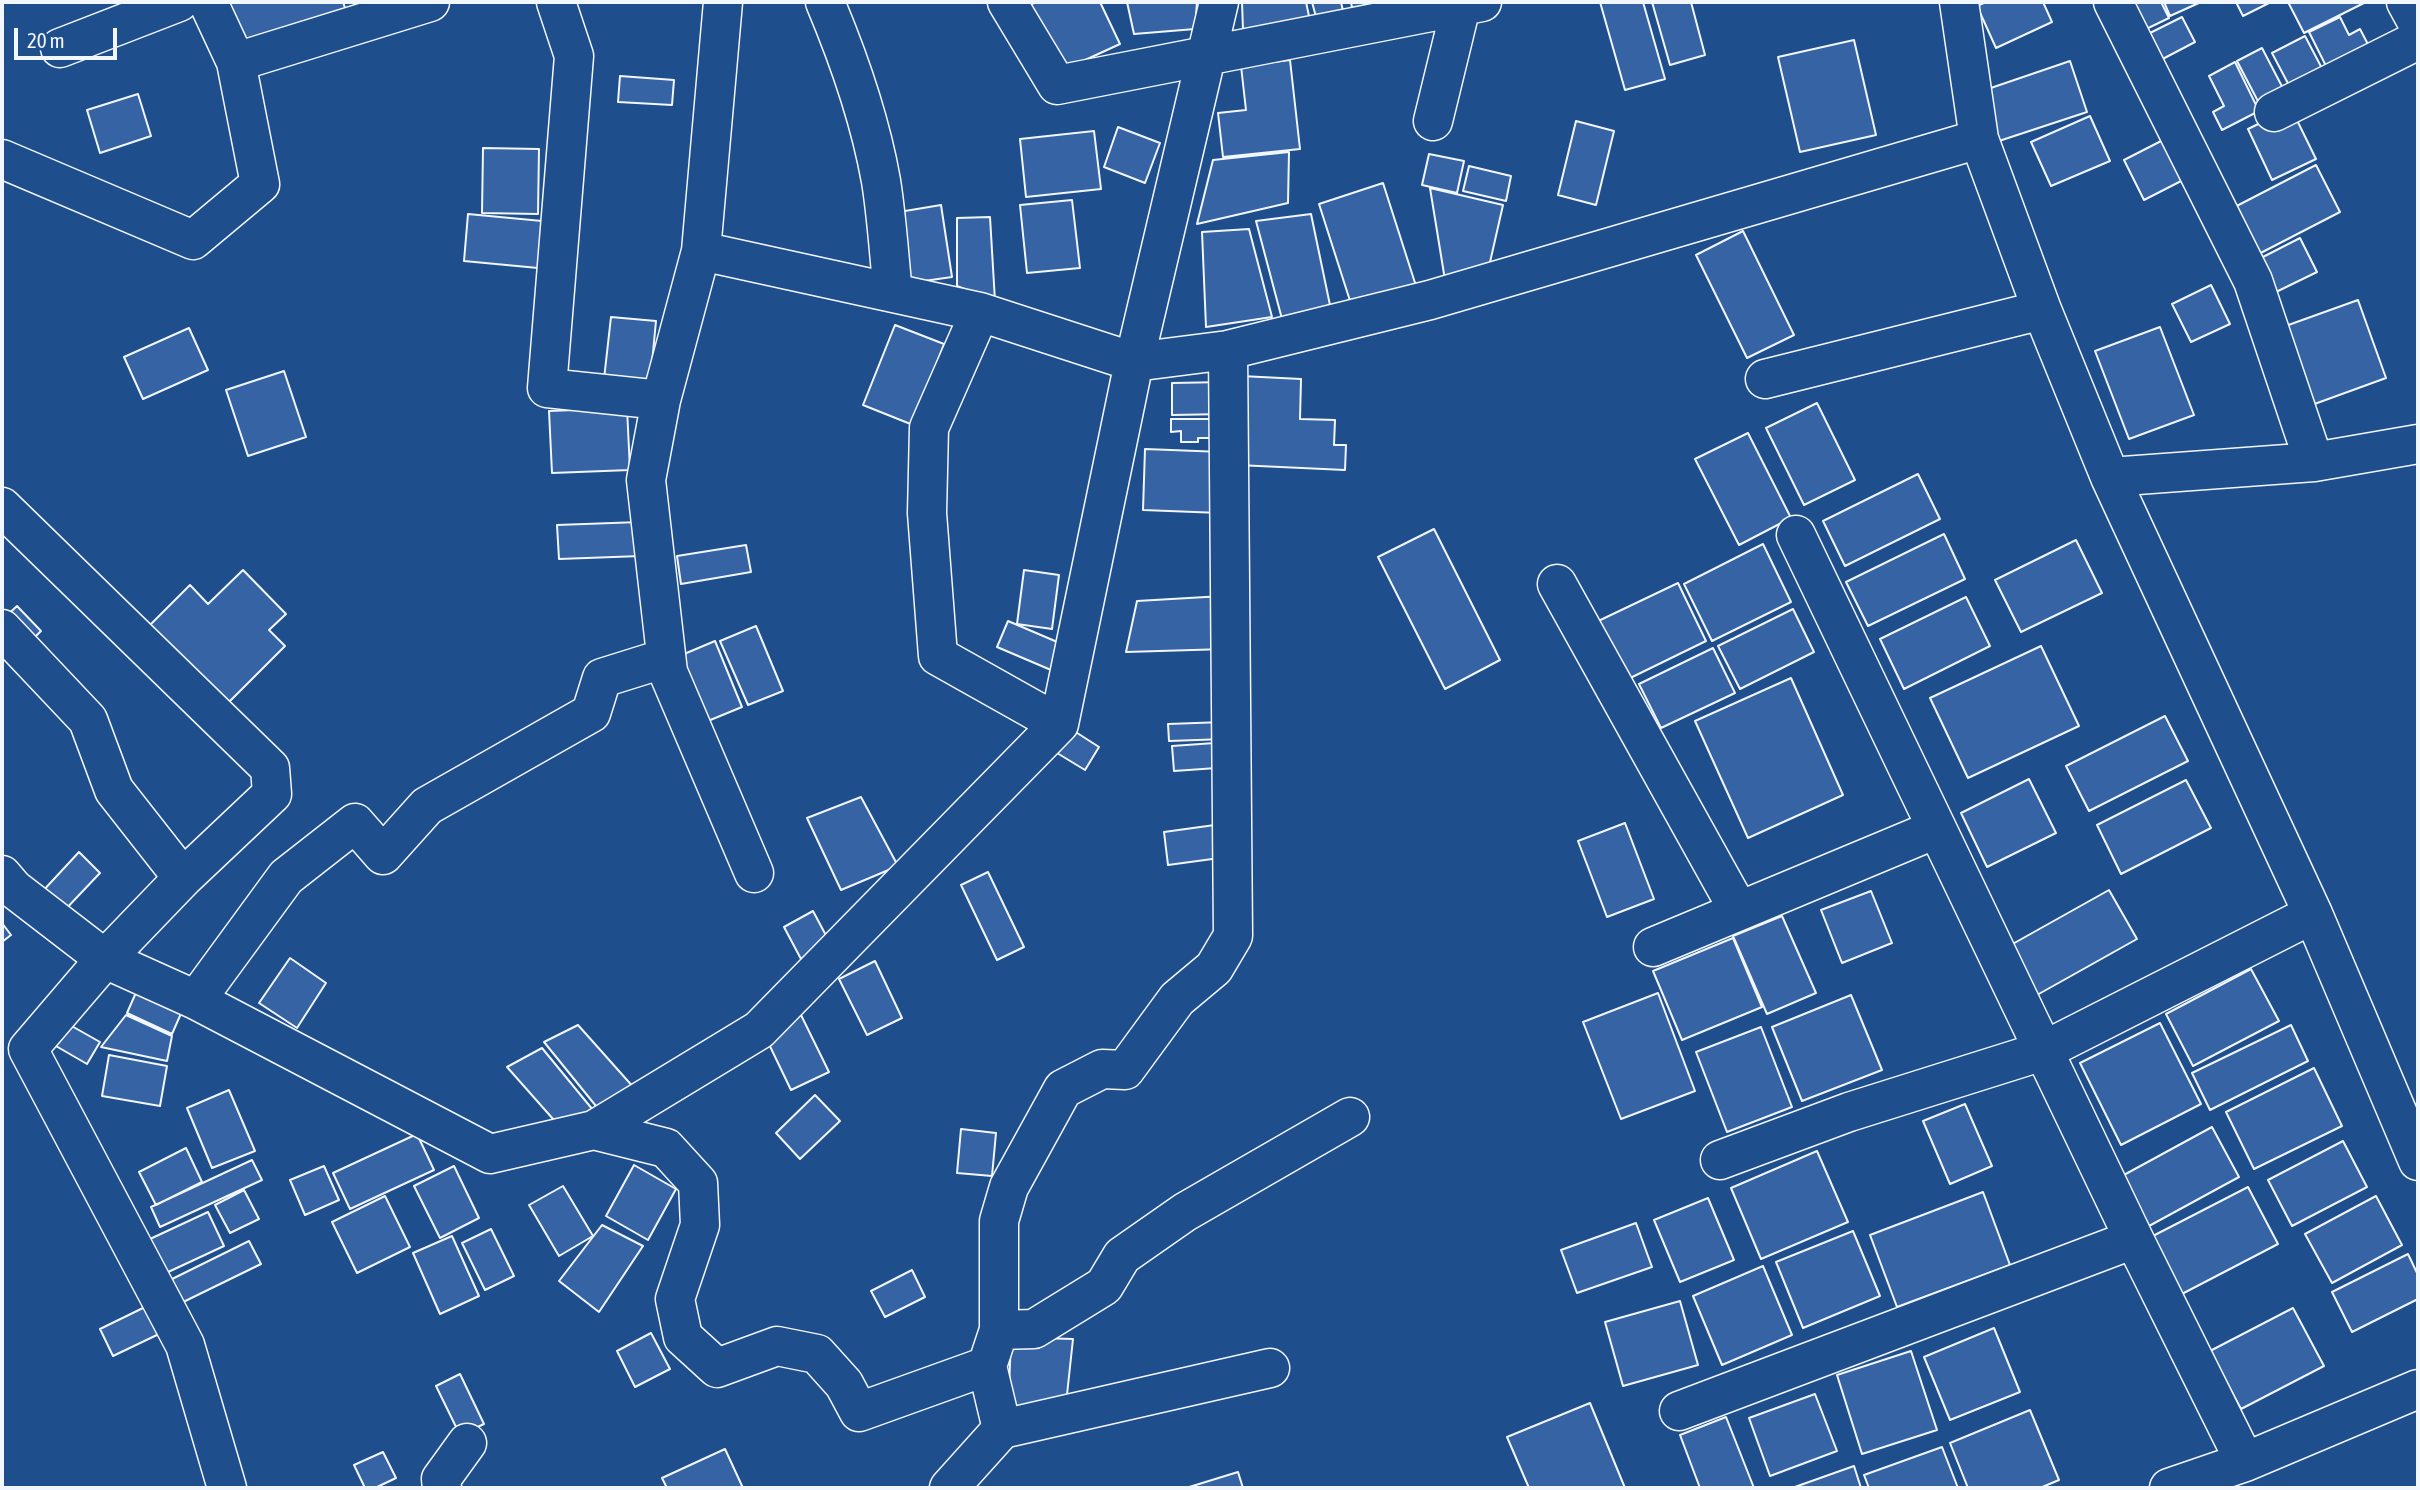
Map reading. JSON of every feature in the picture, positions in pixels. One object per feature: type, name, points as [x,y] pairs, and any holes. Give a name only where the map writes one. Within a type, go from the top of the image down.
[{"type":"street","points":[[60,48],[179,2]]},
{"type":"street","points":[[2,159],[193,240],[260,184],[236,62],[208,2]]},
{"type":"street","points":[[236,62],[430,2]]},
{"type":"street","points":[[556,2],[574,56],[547,388],[661,400]]},
{"type":"street","points":[[723,2],[701,251],[661,400],[646,480],[668,672],[754,873]]},
{"type":"street","points":[[825,2],[843,45],[870,130],[881,182],[893,293]]},
{"type":"street","points":[[1007,2],[1057,85],[1468,4],[1433,121]]},
{"type":"street","points":[[2,875],[14,889],[105,959],[196,1000],[490,1154],[594,1130],[760,1030],[1059,724],[1134,362],[1219,2]]},
{"type":"street","points":[[1959,2],[1979,139],[2042,310],[2110,477],[2314,914],[2418,1161]]},
{"type":"street","points":[[2113,2],[2253,281],[2314,462]]},
{"type":"street","points":[[2406,2],[2418,24]]},
{"type":"street","points":[[2274,112],[2418,40]]},
{"type":"street","points":[[701,251],[980,312],[1134,362],[1228,350],[1430,300],[1979,139]]},
{"type":"street","points":[[1765,379],[2042,310]]},
{"type":"street","points":[[980,312],[929,428],[927,513],[938,656],[1059,724]]},
{"type":"street","points":[[1002,1429],[993,1348],[999,1221],[1009,1187],[1063,1089],[1102,1069],[1125,1070],[1178,999],[1214,968],[1233,936],[1228,350]]},
{"type":"street","points":[[2110,477],[2314,462],[2418,444]]},
{"type":"street","points":[[2,507],[270,768],[272,794],[183,878],[105,959],[28,1049],[185,1345],[228,1488]]},
{"type":"street","points":[[1796,536],[2134,1239],[2245,1462]]},
{"type":"street","points":[[1557,584],[1739,911]]},
{"type":"street","points":[[2,629],[88,720],[114,790],[183,878]]},
{"type":"street","points":[[196,1000],[286,877],[355,822],[383,855],[427,806],[591,713],[602,678],[666,658]]},
{"type":"street","points":[[1653,947],[1936,830]]},
{"type":"street","points":[[1720,1160],[1849,1112],[2043,1051],[2314,914]]},
{"type":"street","points":[[594,1130],[666,1148],[698,1184],[700,1225],[674,1298],[683,1338],[717,1368],[777,1346],[817,1354],[844,1384],[859,1412],[1034,1329],[1104,1286],[1122,1255],[1185,1212],[1350,1117]]},
{"type":"street","points":[[1679,1411],[2134,1239]]},
{"type":"street","points":[[949,1488],[1002,1429],[1270,1368]]},
{"type":"street","points":[[2168,1488],[2245,1462],[2418,1389]]},
{"type":"street","points":[[442,1488],[441,1479],[467,1443]]},
{"type":"building","points":[[220,2],[343,2],[347,14],[234,48]]},
{"type":"building","points":[[1037,2],[1100,2],[1120,44],[1059,72],[1023,7]]},
{"type":"building","points":[[1127,2],[1197,2],[1195,29],[1134,34]]},
{"type":"building","points":[[1242,2],[1306,2],[1310,21],[1243,30]]},
{"type":"building","points":[[1312,2],[1341,2],[1343,11],[1316,17]]},
{"type":"building","points":[[1351,2],[1381,2],[1352,8]]},
{"type":"building","points":[[1600,2],[1643,2],[1665,79],[1625,90]]},
{"type":"building","points":[[1652,2],[1691,2],[1705,55],[1670,65]]},
{"type":"building","points":[[1986,2],[2043,2],[2052,22],[1996,48],[1977,6]]},
{"type":"building","points":[[2126,2],[2161,2],[2169,18],[2140,32]]},
{"type":"building","points":[[2164,2],[2201,2],[2170,16]]},
{"type":"building","points":[[2236,2],[2271,2],[2243,16]]},
{"type":"building","points":[[2288,2],[2366,2],[2304,33]]},
{"type":"building","points":[[2182,17],[2195,42],[2155,63],[2142,37]]},
{"type":"building","points":[[2340,17],[2349,35],[2360,29],[2372,52],[2330,74],[2309,32]]},
{"type":"building","points":[[2305,36],[2326,76],[2293,93],[2272,53]]},
{"type":"building","points":[[1854,40],[1876,135],[1800,152],[1778,57]]},
{"type":"building","points":[[2262,48],[2287,96],[2262,109],[2237,61]]},
{"type":"building","points":[[1290,60],[1300,149],[1223,157],[1218,113],[1246,110],[1241,66]]},
{"type":"building","points":[[2070,61],[2087,112],[1999,141],[1982,91]]},
{"type":"building","points":[[2235,62],[2259,111],[2222,130],[2213,112],[2224,106],[2209,76]]},
{"type":"building","points":[[620,76],[674,80],[672,105],[618,102]]},
{"type":"building","points":[[138,94],[151,136],[100,153],[87,110]]},
{"type":"building","points":[[2291,108],[2316,159],[2272,180],[2248,129]]},
{"type":"building","points":[[2090,116],[2110,161],[2051,186],[2031,142]]},
{"type":"building","points":[[1576,121],[1614,131],[1596,205],[1558,195]]},
{"type":"building","points":[[1118,127],[1160,143],[1145,183],[1104,167]]},
{"type":"building","points":[[1094,131],[1101,189],[1026,197],[1020,139]]},
{"type":"building","points":[[2167,138],[2187,178],[2144,200],[2124,160]]},
{"type":"building","points":[[483,148],[539,149],[538,214],[482,213]]},
{"type":"building","points":[[1289,152],[1288,203],[1197,224],[1213,160]]},
{"type":"building","points":[[1429,154],[1464,161],[1457,193],[1422,185]]},
{"type":"building","points":[[2316,165],[2340,212],[2249,259],[2225,212]]},
{"type":"building","points":[[1469,166],[1511,176],[1506,201],[1463,191]]},
{"type":"building","points":[[1383,183],[1416,286],[1352,307],[1319,204]]},
{"type":"building","points":[[1430,188],[1503,205],[1488,271],[1445,280]]},
{"type":"building","points":[[1072,200],[1080,268],[1027,273],[1020,205]]},
{"type":"building","points":[[941,205],[952,277],[910,283],[899,212]]},
{"type":"building","points":[[468,214],[542,221],[538,268],[464,261]]},
{"type":"building","points":[[1311,214],[1331,310],[1282,319],[1256,221]]},
{"type":"building","points":[[990,217],[995,301],[957,286],[957,218]]},
{"type":"building","points":[[1249,229],[1272,317],[1206,327],[1202,232]]},
{"type":"building","points":[[1743,231],[1794,335],[1747,358],[1696,255]]},
{"type":"building","points":[[2300,238],[2317,272],[2276,292],[2259,259]]},
{"type":"building","points":[[2211,285],[2230,324],[2191,342],[2172,304]]},
{"type":"building","points":[[2358,300],[2386,378],[2309,406],[2280,328]]},
{"type":"building","points":[[611,317],[656,321],[650,384],[604,379]]},
{"type":"building","points":[[895,325],[944,344],[913,425],[863,405]]},
{"type":"building","points":[[2160,327],[2194,415],[2129,439],[2095,351]]},
{"type":"building","points":[[189,328],[208,370],[143,399],[124,357]]},
{"type":"building","points":[[284,371],[306,437],[248,456],[226,390]]},
{"type":"building","points":[[1241,376],[1301,379],[1300,419],[1335,420],[1334,445],[1346,445],[1345,470],[1237,465]]},
{"type":"building","points":[[1225,382],[1226,414],[1172,415],[1172,383]]},
{"type":"building","points":[[1817,403],[1855,480],[1804,505],[1766,428]]},
{"type":"building","points":[[627,408],[630,470],[552,473],[549,411]]},
{"type":"building","points":[[1171,419],[1222,419],[1222,438],[1198,438],[1198,442],[1181,442],[1181,431],[1171,432]]},
{"type":"building","points":[[1748,433],[1791,518],[1739,545],[1695,459]]},
{"type":"building","points":[[1145,449],[1222,452],[1220,513],[1143,510]]},
{"type":"building","points":[[1918,474],[1940,519],[1845,566],[1823,521]]},
{"type":"building","points":[[640,522],[641,556],[559,559],[557,525]]},
{"type":"building","points":[[1434,529],[1500,660],[1445,689],[1378,557]]},
{"type":"building","points":[[1944,534],[1965,579],[1868,626],[1846,582]]},
{"type":"building","points":[[2076,540],[2102,593],[2021,632],[1995,580]]},
{"type":"building","points":[[1763,544],[1791,602],[1712,641],[1684,584]]},
{"type":"building","points":[[746,545],[751,572],[681,584],[677,556]]},
{"type":"building","points":[[243,570],[286,614],[269,630],[285,646],[222,709],[145,630],[190,585],[208,604]]},
{"type":"building","points":[[1024,570],[1059,575],[1052,629],[1017,624]]},
{"type":"building","points":[[1678,583],[1706,641],[1620,683],[1592,624]]},
{"type":"building","points":[[1223,596],[1226,649],[1126,652],[1137,601]]},
{"type":"building","points":[[1966,597],[1990,646],[1904,689],[1880,639]]},
{"type":"building","points":[[17,606],[41,631],[24,648],[2,620]]},
{"type":"building","points":[[1793,609],[1814,652],[1740,689],[1718,646]]},
{"type":"building","points":[[1008,621],[1062,644],[1051,670],[997,647]]},
{"type":"building","points":[[756,626],[783,691],[748,705],[720,641]]},
{"type":"building","points":[[715,641],[742,707],[703,723],[677,657]]},
{"type":"building","points":[[2041,646],[2079,726],[1968,778],[1930,698]]},
{"type":"building","points":[[1713,648],[1735,693],[1661,728],[1639,684]]},
{"type":"building","points":[[1791,678],[1843,795],[1748,838],[1695,721]]},
{"type":"building","points":[[2165,716],[2188,761],[2089,811],[2066,766]]},
{"type":"building","points":[[1224,722],[1225,739],[1169,741],[1168,724]]},
{"type":"building","points":[[1071,729],[1099,747],[1085,770],[1057,753]]},
{"type":"building","points":[[1229,742],[1231,767],[1174,771],[1172,746]]},
{"type":"building","points":[[2029,779],[2056,833],[1987,867],[1961,813]]},
{"type":"building","points":[[2186,780],[2211,828],[2121,874],[2097,825]]},
{"type":"building","points":[[861,797],[898,866],[841,890],[807,818]]},
{"type":"building","points":[[1625,823],[1654,899],[1607,917],[1578,841]]},
{"type":"building","points":[[1222,824],[1227,857],[1168,865],[1164,832]]},
{"type":"building","points":[[79,852],[100,873],[62,913],[41,893]]},
{"type":"building","points":[[988,872],[1024,947],[997,960],[961,885]]},
{"type":"building","points":[[2109,890],[2137,939],[2037,995],[2009,946]]},
{"type":"building","points":[[1871,891],[1892,943],[1842,963],[1821,910]]},
{"type":"building","points":[[813,911],[830,943],[801,959],[784,927]]},
{"type":"building","points":[[1782,916],[1816,993],[1767,1014],[1733,936]]},
{"type":"building","points":[[2,923],[11,935],[2,942]]},
{"type":"building","points":[[1733,938],[1762,1007],[1682,1040],[1653,971]]},
{"type":"building","points":[[290,958],[326,983],[297,1028],[259,1003]]},
{"type":"building","points":[[875,961],[902,1018],[867,1035],[839,979]]},
{"type":"building","points":[[2251,969],[2279,1021],[2193,1066],[2166,1014]]},
{"type":"building","points":[[138,988],[183,1009],[172,1034],[127,1013]]},
{"type":"building","points":[[1658,993],[1695,1091],[1621,1119],[1583,1022]]},
{"type":"building","points":[[1851,995],[1882,1070],[1802,1101],[1772,1027]]},
{"type":"building","points":[[126,1015],[172,1036],[167,1061],[101,1047]]},
{"type":"building","points":[[801,1015],[829,1072],[791,1090],[766,1038],[777,1027]]},
{"type":"building","points":[[61,1020],[100,1042],[87,1064],[49,1042]]},
{"type":"building","points":[[2160,1023],[2201,1104],[2121,1145],[2080,1063]]},
{"type":"building","points":[[578,1025],[635,1089],[600,1111],[544,1042]]},
{"type":"building","points":[[2291,1025],[2308,1061],[2210,1110],[2192,1073]]},
{"type":"building","points":[[1761,1027],[1792,1107],[1727,1132],[1696,1052]]},
{"type":"building","points":[[542,1048],[593,1110],[561,1128],[507,1067]]},
{"type":"building","points":[[109,1055],[167,1066],[160,1106],[102,1096]]},
{"type":"building","points":[[2314,1068],[2342,1126],[2254,1169],[2226,1112]]},
{"type":"building","points":[[229,1090],[255,1151],[212,1168],[187,1108]]},
{"type":"building","points":[[815,1095],[840,1121],[800,1159],[776,1133]]},
{"type":"building","points":[[1965,1104],[1992,1166],[1950,1184],[1923,1121]]},
{"type":"building","points":[[2212,1127],[2239,1177],[2149,1226],[2122,1176]]},
{"type":"building","points":[[961,1129],[996,1133],[992,1176],[957,1173]]},
{"type":"building","points":[[417,1134],[434,1170],[350,1209],[333,1173]]},
{"type":"building","points":[[2343,1141],[2367,1187],[2292,1226],[2268,1180]]},
{"type":"building","points":[[186,1148],[202,1182],[156,1205],[139,1172]]},
{"type":"building","points":[[1817,1151],[1848,1222],[1761,1259],[1731,1188]]},
{"type":"building","points":[[252,1160],[262,1180],[160,1227],[151,1207]]},
{"type":"building","points":[[634,1165],[676,1189],[648,1240],[606,1216]]},
{"type":"building","points":[[324,1166],[339,1200],[305,1215],[290,1180]]},
{"type":"building","points":[[454,1166],[479,1218],[440,1238],[414,1186]]},
{"type":"building","points":[[563,1186],[593,1236],[559,1256],[529,1205]]},
{"type":"building","points":[[2248,1187],[2278,1244],[2178,1296],[2149,1238]]},
{"type":"building","points":[[244,1190],[259,1219],[230,1233],[215,1205]]},
{"type":"building","points":[[1983,1192],[2010,1265],[1897,1307],[1870,1235]]},
{"type":"building","points":[[385,1196],[410,1247],[357,1273],[332,1222]]},
{"type":"building","points":[[2376,1196],[2402,1245],[2332,1283],[2305,1234]]},
{"type":"building","points":[[1708,1198],[1734,1260],[1680,1282],[1654,1220]]},
{"type":"building","points":[[208,1212],[224,1246],[166,1273],[150,1239]]},
{"type":"building","points":[[1636,1223],[1652,1267],[1577,1293],[1561,1250]]},
{"type":"building","points":[[602,1225],[643,1246],[599,1312],[559,1281]]},
{"type":"building","points":[[491,1229],[514,1276],[485,1290],[462,1243]]},
{"type":"building","points":[[1853,1231],[1880,1296],[1803,1328],[1776,1262]]},
{"type":"building","points":[[452,1236],[479,1296],[440,1314],[413,1253]]},
{"type":"building","points":[[249,1241],[261,1264],[173,1307],[162,1284]]},
{"type":"building","points":[[2408,1254],[2418,1275],[2418,1299],[2352,1332],[2332,1292]]},
{"type":"building","points":[[1763,1266],[1792,1335],[1722,1365],[1693,1296]]},
{"type":"building","points":[[912,1270],[925,1297],[885,1317],[871,1291]]},
{"type":"building","points":[[1680,1301],[1698,1365],[1623,1386],[1605,1322]]},
{"type":"building","points":[[145,1307],[159,1334],[113,1356],[100,1329]]},
{"type":"building","points":[[2293,1308],[2324,1366],[2241,1409],[2210,1351]]},
{"type":"building","points":[[1994,1328],[2020,1392],[1950,1420],[1924,1357]]},
{"type":"building","points":[[651,1333],[670,1369],[635,1387],[617,1351]]},
{"type":"building","points":[[1011,1337],[1073,1339],[1066,1404],[1008,1415]]},
{"type":"building","points":[[1911,1351],[1937,1430],[1862,1454],[1837,1375]]},
{"type":"building","points":[[460,1374],[484,1424],[460,1435],[436,1386]]},
{"type":"building","points":[[1815,1394],[1837,1451],[1770,1476],[1749,1418]]},
{"type":"building","points":[[1590,1403],[1625,1488],[1529,1488],[1507,1437]]},
{"type":"building","points":[[2030,1410],[2059,1480],[2040,1488],[1968,1488],[1950,1443]]},
{"type":"building","points":[[1726,1417],[1754,1488],[1700,1488],[1680,1435]]},
{"type":"building","points":[[1942,1447],[1958,1488],[1869,1488],[1864,1475]]},
{"type":"building","points":[[725,1449],[743,1488],[667,1488],[662,1478]]},
{"type":"building","points":[[383,1452],[396,1478],[375,1488],[365,1488],[354,1465]]},
{"type":"building","points":[[1854,1466],[1861,1488],[1792,1488]]},
{"type":"building","points":[[1238,1472],[1243,1488],[1186,1488]]}]
